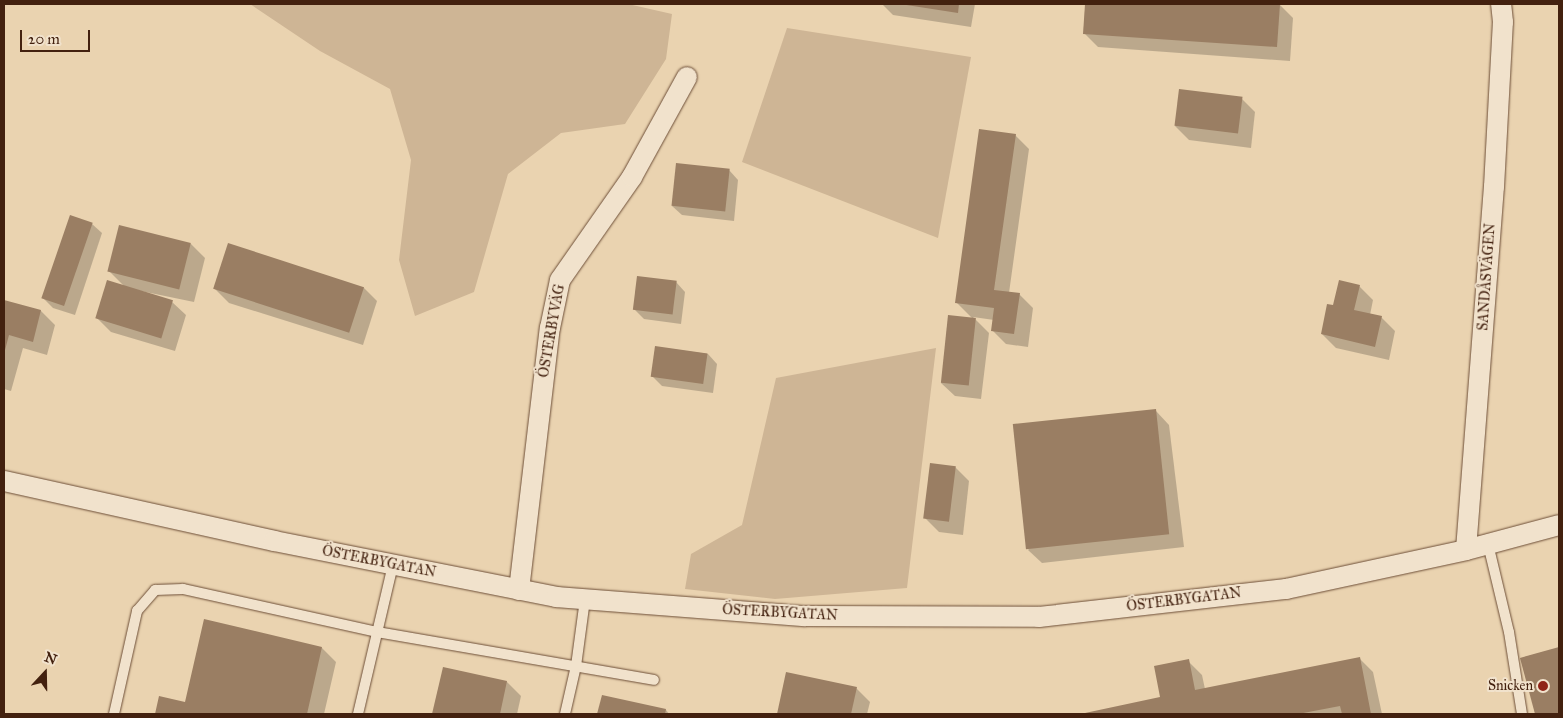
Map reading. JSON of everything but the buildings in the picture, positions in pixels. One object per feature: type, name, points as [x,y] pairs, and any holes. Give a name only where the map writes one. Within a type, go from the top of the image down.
[{"type":"street","name":"SANDÅSVÄGEN","points":[[1466,550],[1494,178],[1503,22],[1501,4]]},
{"type":"street","name":"ÖSTERBYVÄG","points":[[518,590],[550,328],[560,280],[632,176],[687,77]]},
{"type":"street","name":"ÖSTERBYGATAN","points":[[4,481],[518,590],[586,599],[805,616],[1040,617],[1286,589],[1466,550],[1559,525]]},
{"type":"lane","points":[[1488,544],[1509,632],[1522,714]]},
{"type":"lane","points":[[358,714],[393,565]]},
{"type":"lane","points":[[114,714],[138,611],[155,590],[183,589],[377,632],[654,680]]},
{"type":"lane","points":[[566,714],[576,666],[586,599]]},
{"type":"shaded area","points":[[250,4],[628,4],[672,14],[666,59],[625,124],[561,133],[508,174],[474,292],[415,316],[399,260],[411,160],[390,89],[320,51]]},
{"type":"shaded area","points":[[787,28],[971,57],[938,238],[742,162]]},
{"type":"shaded area","points":[[936,348],[907,588],[775,599],[685,589],[691,554],[742,525],[776,378]]},
{"type":"place","name":"Snicken","points":[[1543,686]]}]
